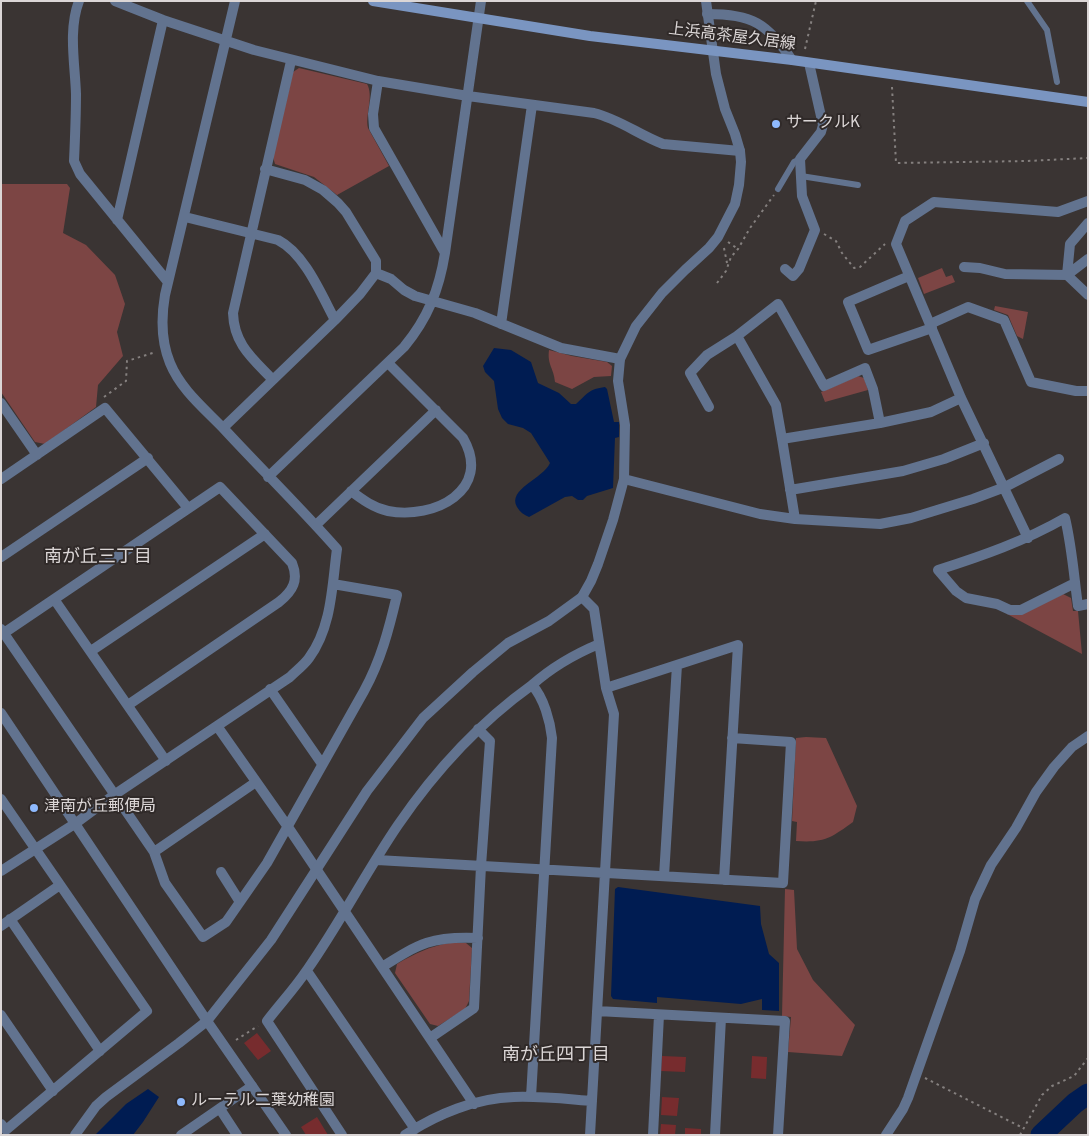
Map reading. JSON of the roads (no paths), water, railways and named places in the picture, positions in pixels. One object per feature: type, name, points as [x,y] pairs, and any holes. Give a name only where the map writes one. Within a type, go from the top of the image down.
[{"type":"main road","name":"上浜高茶屋久居線","points":[[373,1],[590,36],[792,60],[1088,102]]},
{"type":"street","points":[[79,1],[76,9],[74,30],[76,97],[74,161],[80,174],[168,282]]},
{"type":"street","points":[[114,1],[226,42],[291,61],[378,81],[606,116],[662,144],[740,151]]},
{"type":"street","points":[[1,871],[76,823],[114,795],[290,677],[310,657],[324,631],[333,584],[337,548],[180,382],[169,361],[163,339],[162,316],[168,282],[236,1]]},
{"type":"street","points":[[268,476],[388,363],[413,336],[434,301],[445,253],[481,1]]},
{"type":"street","points":[[74,1135],[106,1097],[207,1020],[270,940],[367,790],[423,718],[508,643],[549,621],[582,597],[598,564],[624,479],[625,426],[618,381],[620,359],[631,334],[657,300],[720,240],[735,204],[741,162],[740,151],[725,110],[711,50],[706,1]]},
{"type":"street","points":[[707,14],[739,16],[755,22],[778,40],[792,60]]},
{"type":"street","points":[[117,220],[163,20]]},
{"type":"street","points":[[272,379],[242,347],[237,338],[233,321],[234,304],[291,61]]},
{"type":"street","points":[[786,269],[793,276],[815,230],[802,196],[800,159],[821,132],[823,125],[809,63]]},
{"type":"street","points":[[378,81],[373,114],[374,128],[445,253]]},
{"type":"street","points":[[501,324],[532,105]]},
{"type":"street","points":[[223,428],[335,320],[360,294],[376,273],[376,261],[346,212],[334,199],[305,180],[265,169]]},
{"type":"street","points":[[1028,538],[961,398],[896,244],[905,221],[934,202],[1058,212],[1088,201]]},
{"type":"street","points":[[185,217],[278,240],[291,249],[302,262],[335,320]]},
{"type":"street","points":[[1067,275],[1070,244],[1088,223]]},
{"type":"street","points":[[964,267],[980,268],[1005,274],[1067,275],[1088,259]]},
{"type":"street","points":[[376,273],[391,279],[415,296],[474,313],[561,348],[620,359]]},
{"type":"street","points":[[1067,275],[1088,295]]},
{"type":"street","points":[[909,276],[848,302],[868,350],[931,326],[968,307],[1004,320],[1030,382],[1076,390],[1088,390]]},
{"type":"street","points":[[709,407],[690,373],[707,355],[737,336],[778,304],[824,386],[865,368],[873,389],[880,423]]},
{"type":"street","points":[[737,336],[776,405],[795,519]]},
{"type":"street","points":[[351,491],[368,504],[378,508],[407,513],[432,509],[454,499],[461,493],[469,474],[470,464],[467,448],[462,438],[388,363]]},
{"type":"street","points":[[782,440],[931,412],[961,398]]},
{"type":"street","points":[[1,403],[37,455]]},
{"type":"street","points":[[1,479],[105,408],[188,508]]},
{"type":"street","points":[[316,525],[436,410]]},
{"type":"street","points":[[790,490],[903,470],[944,459],[984,444]]},
{"type":"street","points":[[1,557],[148,458]]},
{"type":"street","points":[[624,479],[760,514],[795,519],[880,524],[944,509],[1005,487],[1059,459]]},
{"type":"street","points":[[128,705],[279,602],[291,592],[294,586],[296,577],[292,562],[220,487],[3,631],[154,852],[165,883],[204,937],[226,922],[267,863],[374,672],[383,651],[397,595],[333,584]]},
{"type":"street","points":[[1075,583],[1020,610],[1010,610],[997,604],[966,598],[956,591],[938,570],[988,554],[1028,538],[1066,518],[1075,583],[1078,606],[1088,604]]},
{"type":"street","points":[[91,651],[265,534]]},
{"type":"street","points":[[582,597],[594,609],[606,688],[614,714],[590,1135]]},
{"type":"street","points":[[54,598],[166,761]]},
{"type":"street","points":[[342,1135],[267,1021],[307,971],[398,826],[422,792],[456,750],[506,704],[543,675],[586,649],[598,644]]},
{"type":"street","points":[[606,688],[738,645],[724,880]]},
{"type":"street","points":[[664,876],[677,665]]},
{"type":"street","points":[[531,1097],[552,738],[551,727],[539,692],[532,685]]},
{"type":"street","points":[[270,689],[322,764]]},
{"type":"street","points":[[1,713],[286,1135]]},
{"type":"street","points":[[217,726],[288,827],[474,1104]]},
{"type":"street","points":[[430,1038],[474,1008],[481,866],[490,741],[478,729]]},
{"type":"street","points":[[886,1135],[903,1109],[960,951],[975,899],[991,865],[1054,766],[1072,747],[1088,736]]},
{"type":"street","points":[[376,860],[783,883],[791,742],[732,738]]},
{"type":"street","points":[[154,852],[256,782]]},
{"type":"street","points":[[1,798],[6,815],[36,848],[147,1011],[6,1130],[1,1124]]},
{"type":"street","points":[[220,872],[240,902]]},
{"type":"street","points":[[1,926],[60,885]]},
{"type":"street","points":[[10,919],[100,1051]]},
{"type":"street","points":[[382,967],[410,950],[429,942],[449,937],[478,938]]},
{"type":"street","points":[[307,971],[415,1128]]},
{"type":"street","points":[[597,1011],[785,1021],[778,1135]]},
{"type":"street","points":[[1,1015],[53,1091]]},
{"type":"street","points":[[652,1135],[659,1015]]},
{"type":"street","points":[[715,1135],[721,1018]]},
{"type":"street","points":[[181,1135],[252,1086]]},
{"type":"street","points":[[405,1135],[415,1128],[451,1111],[499,1098],[531,1097],[592,1101]]},
{"type":"street","points":[[220,1109],[236,1135]]},
{"type":"lane","points":[[1026,1],[1047,30],[1057,82]]},
{"type":"lane","points":[[778,189],[794,162],[800,159]]},
{"type":"lane","points":[[801,176],[858,185]]},
{"type":"water","points":[[494,348],[511,350],[531,362],[538,383],[559,393],[571,404],[576,404],[595,389],[605,387],[607,389],[614,422],[619,422],[619,437],[615,438],[613,488],[587,496],[583,500],[578,500],[572,496],[565,497],[529,517],[519,510],[515,501],[517,495],[521,489],[546,469],[550,463],[531,433],[523,428],[508,424],[502,418],[498,409],[494,381],[485,372],[483,366]]},
{"type":"water","points":[[618,887],[760,906],[761,924],[769,954],[779,963],[779,1011],[762,1010],[762,999],[741,1004],[657,997],[657,1003],[613,999],[611,996],[615,889]]},
{"type":"water","points":[[148,1089],[159,1097],[133,1135],[95,1135],[126,1104]]},
{"type":"waterway","points":[[1041,1135],[1075,1103],[1088,1094]]},
{"type":"place","name":"サークルK","points":[[776,124]]},
{"type":"place","name":"津南が丘郵便局","points":[[34,808]]},
{"type":"place","name":"ルーテル二葉幼稚園","points":[[181,1102]]},
{"type":"district","name":"南が丘三丁目","points":[[98,558]]},
{"type":"district","name":"南が丘四丁目","points":[[556,1056]]}]
